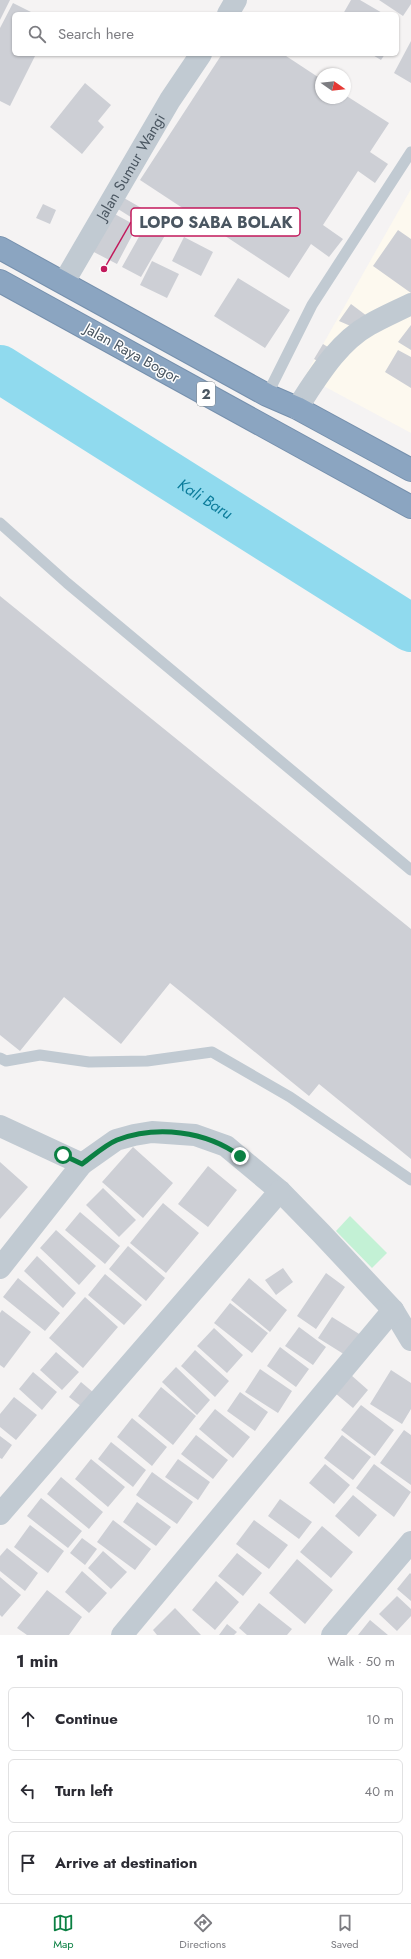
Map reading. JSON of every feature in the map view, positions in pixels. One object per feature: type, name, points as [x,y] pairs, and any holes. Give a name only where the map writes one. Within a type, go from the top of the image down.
[{"type":"highway","name":"Jalan Raya Bogor","points":[[0,248],[267,395],[297,408],[411,470]]},
{"type":"highway","name":"Jalan Raya Bogor","points":[[0,281],[411,507]]},
{"type":"street","points":[[229,12],[236,0]]},
{"type":"street","name":"Jalan Sumur Wangi","points":[[64,282],[170,100],[200,56]]},
{"type":"street","points":[[297,408],[323,369],[345,344],[368,325],[411,304]]},
{"type":"street","points":[[0,1126],[82,1164]]},
{"type":"street","points":[[0,1268],[82,1164],[116,1140],[152,1132],[195,1135],[226,1146],[280,1191],[393,1310],[411,1340]]},
{"type":"street","points":[[0,1514],[280,1191]]},
{"type":"street","points":[[122,1635],[393,1310]]},
{"type":"street","points":[[332,1635],[411,1542]]},
{"type":"lane","points":[[267,395],[312,305],[411,152]]},
{"type":"lane","points":[[0,523],[67,583],[411,870]]},
{"type":"lane","points":[[0,1058],[6,1060],[40,1055],[89,1062],[147,1061],[212,1052],[290,1097],[411,1180]]},
{"type":"shaded area","points":[[411,189],[411,433],[305,376]]},
{"type":"green space","points":[[350,1216],[387,1253],[372,1268],[336,1231]]},
{"type":"building","points":[[0,0],[10,0],[0,20]]},
{"type":"building","points":[[351,0],[360,0],[381,12],[344,12]]},
{"type":"building","points":[[379,0],[411,0],[411,4],[403,16]]},
{"type":"building","points":[[13,3],[31,12],[12,12],[12,56],[35,56],[10,106],[0,101],[0,28]]},
{"type":"building","points":[[411,41],[411,83],[394,73]]},
{"type":"building","points":[[221,56],[286,56],[315,75],[315,104],[351,104],[351,99],[389,123],[370,152],[388,164],[375,183],[358,171],[323,225],[343,239],[329,257],[311,244],[289,278],[140,180]]},
{"type":"building","points":[[374,56],[384,56],[381,60]]},
{"type":"building","points":[[85,83],[111,105],[98,121],[104,127],[82,154],[50,127]]},
{"type":"building","points":[[124,198],[171,225],[141,277],[122,267],[145,226],[118,209]]},
{"type":"building","points":[[43,204],[56,210],[50,224],[36,218]]},
{"type":"building","points":[[109,211],[137,226],[117,264],[88,249]]},
{"type":"building","points":[[398,230],[411,239],[411,293],[373,266]]},
{"type":"building","points":[[184,237],[213,252],[201,276],[172,261]]},
{"type":"building","points":[[152,261],[179,274],[167,298],[140,285]]},
{"type":"building","points":[[238,278],[290,310],[265,348],[214,316]]},
{"type":"building","points":[[351,304],[367,316],[355,328],[339,321]]},
{"type":"building","points":[[411,325],[411,350],[398,342]]},
{"type":"building","points":[[323,344],[331,349],[323,364],[314,359]]},
{"type":"building","points":[[398,350],[411,357],[411,388],[385,372]]},
{"type":"building","points":[[0,596],[411,929],[411,1159],[319,1084],[309,1096],[170,983],[121,1044],[64,997],[20,1051],[0,1035]]},
{"type":"building","points":[[133,1147],[173,1183],[143,1218],[102,1182]]},
{"type":"building","points":[[0,1162],[28,1187],[0,1219]]},
{"type":"building","points":[[208,1166],[237,1190],[208,1227],[178,1204]]},
{"type":"building","points":[[103,1188],[136,1220],[119,1237],[86,1205]]},
{"type":"building","points":[[163,1203],[199,1233],[166,1273],[130,1243]]},
{"type":"building","points":[[80,1212],[120,1246],[105,1264],[65,1230]]},
{"type":"building","points":[[56,1230],[96,1266],[79,1285],[40,1248]]},
{"type":"building","points":[[128,1246],[165,1278],[146,1301],[109,1269]]},
{"type":"building","points":[[37,1256],[76,1293],[63,1308],[24,1271]]},
{"type":"building","points":[[283,1268],[293,1282],[276,1295],[265,1280]]},
{"type":"building","points":[[326,1273],[345,1287],[316,1329],[297,1316]]},
{"type":"building","points":[[105,1274],[142,1305],[124,1325],[88,1295]]},
{"type":"building","points":[[18,1278],[60,1313],[45,1331],[3,1297]]},
{"type":"building","points":[[249,1278],[287,1310],[270,1332],[231,1300]]},
{"type":"building","points":[[85,1297],[118,1327],[83,1368],[49,1338]]},
{"type":"building","points":[[230,1303],[268,1333],[252,1353],[214,1323]]},
{"type":"building","points":[[2,1310],[31,1332],[4,1368],[0,1365],[0,1313]]},
{"type":"building","points":[[332,1317],[364,1337],[350,1358],[318,1338]]},
{"type":"building","points":[[299,1327],[326,1347],[313,1365],[285,1346]]},
{"type":"building","points":[[214,1328],[243,1355],[227,1373],[197,1346]]},
{"type":"building","points":[[280,1347],[309,1369],[296,1387],[267,1366]]},
{"type":"building","points":[[195,1350],[229,1381],[215,1397],[181,1366]]},
{"type":"building","points":[[56,1352],[79,1372],[62,1390],[40,1370]]},
{"type":"building","points":[[176,1367],[210,1400],[197,1415],[162,1382]]},
{"type":"building","points":[[260,1369],[292,1391],[278,1413],[245,1392]]},
{"type":"building","points":[[391,1370],[411,1383],[411,1409],[402,1424],[370,1404]]},
{"type":"building","points":[[33,1372],[57,1392],[42,1410],[19,1389]]},
{"type":"building","points":[[351,1375],[368,1390],[353,1408],[335,1393]]},
{"type":"building","points":[[81,1382],[94,1393],[82,1407],[69,1397]]},
{"type":"building","points":[[161,1387],[196,1416],[173,1445],[138,1416]]},
{"type":"building","points":[[240,1392],[268,1412],[255,1431],[227,1411]]},
{"type":"building","points":[[14,1397],[37,1415],[16,1440],[0,1427],[0,1414]]},
{"type":"building","points":[[361,1405],[394,1430],[375,1456],[341,1430]]},
{"type":"building","points":[[215,1409],[250,1437],[233,1458],[199,1429]]},
{"type":"building","points":[[132,1418],[167,1447],[152,1466],[117,1437]]},
{"type":"building","points":[[404,1430],[411,1435],[411,1485],[380,1463]]},
{"type":"building","points":[[196,1435],[228,1460],[213,1479],[181,1454]]},
{"type":"building","points":[[342,1435],[371,1457],[353,1480],[324,1458]]},
{"type":"building","points":[[0,1436],[12,1445],[2,1459],[0,1458]]},
{"type":"building","points":[[111,1442],[146,1470],[133,1487],[98,1459]]},
{"type":"building","points":[[91,1459],[125,1487],[108,1507],[75,1479]]},
{"type":"building","points":[[178,1459],[210,1482],[198,1500],[165,1477]]},
{"type":"building","points":[[325,1464],[350,1485],[334,1504],[309,1483]]},
{"type":"building","points":[[374,1464],[411,1492],[394,1517],[356,1488]]},
{"type":"building","points":[[152,1472],[193,1502],[177,1524],[136,1495]]},
{"type":"building","points":[[61,1477],[103,1512],[89,1529],[47,1494]]},
{"type":"building","points":[[353,1495],[377,1515],[359,1537],[335,1516]]},
{"type":"building","points":[[41,1498],[82,1531],[68,1548],[27,1516]]},
{"type":"building","points":[[280,1499],[312,1522],[299,1539],[268,1516]]},
{"type":"building","points":[[137,1502],[171,1527],[156,1546],[123,1522]]},
{"type":"building","points":[[113,1520],[151,1549],[135,1570],[97,1542]]},
{"type":"building","points":[[254,1520],[288,1545],[269,1569],[236,1544]]},
{"type":"building","points":[[30,1525],[64,1551],[48,1573],[14,1547]]},
{"type":"building","points":[[322,1526],[353,1552],[331,1578],[300,1552]]},
{"type":"building","points":[[82,1538],[97,1549],[85,1565],[70,1553]]},
{"type":"building","points":[[7,1548],[38,1573],[25,1591],[0,1571],[0,1556]]},
{"type":"building","points":[[103,1551],[127,1572],[111,1589],[88,1568]]},
{"type":"building","points":[[237,1553],[262,1573],[243,1596],[218,1576]]},
{"type":"building","points":[[297,1559],[333,1590],[305,1624],[269,1593]]},
{"type":"building","points":[[82,1571],[107,1593],[89,1613],[65,1592]]},
{"type":"building","points":[[410,1573],[411,1574],[411,1601],[397,1589]]},
{"type":"building","points":[[0,1577],[21,1595],[2,1617],[0,1615]]},
{"type":"building","points":[[216,1581],[239,1602],[215,1630],[192,1610]]},
{"type":"building","points":[[47,1590],[82,1617],[69,1635],[27,1635],[17,1628]]},
{"type":"building","points":[[397,1596],[411,1609],[411,1616],[397,1631],[379,1614]]},
{"type":"building","points":[[259,1603],[292,1629],[287,1635],[247,1635],[239,1628]]},
{"type":"building","points":[[175,1608],[201,1635],[157,1635],[153,1630]]},
{"type":"building","points":[[370,1620],[388,1635],[358,1635]]},
{"type":"building","points":[[227,1624],[237,1632],[234,1635],[219,1635]]},
{"type":"waterway","name":"Kali Baru","points":[[0,369],[411,628]]},
{"type":"place","name":"LOPO SABA BOLAK","points":[[104,269]]},
{"type":"route","points":[[63,1155],[82,1164],[116,1140],[152,1132],[195,1135],[211,1139],[226,1146],[240,1156]]}]
